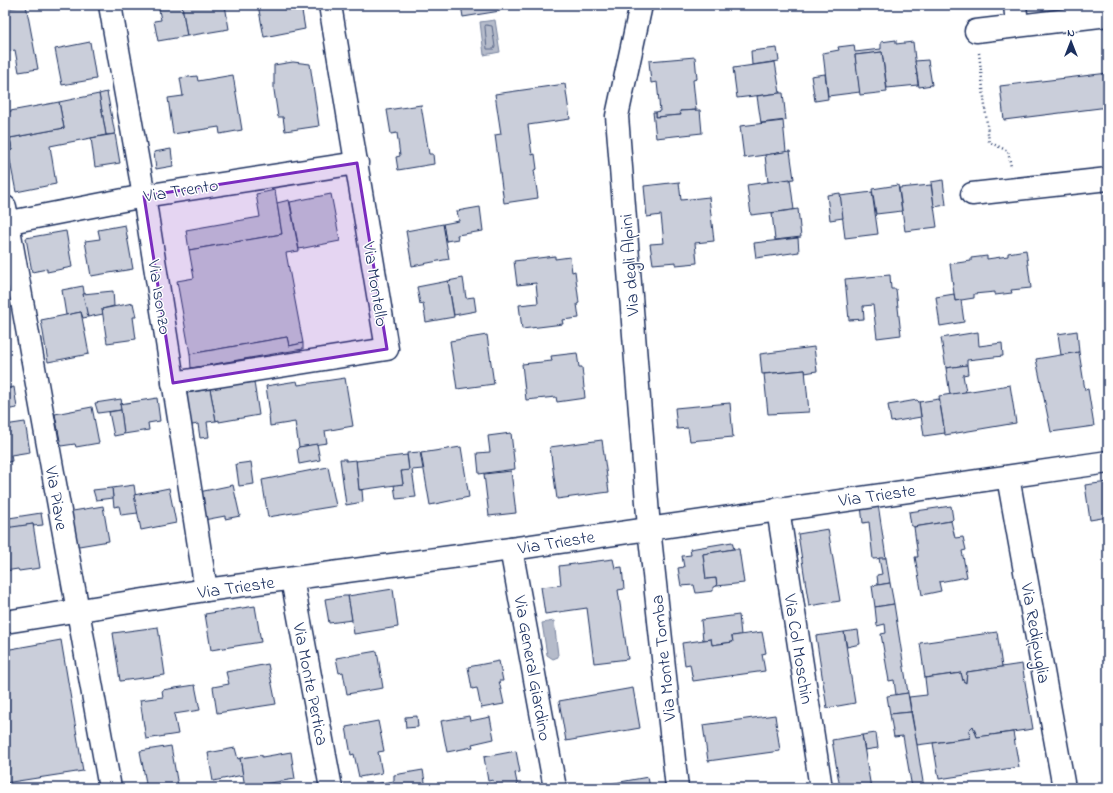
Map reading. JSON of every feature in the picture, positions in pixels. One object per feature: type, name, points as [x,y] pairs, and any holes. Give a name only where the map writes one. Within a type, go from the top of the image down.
[{"type":"street","name":"Via Isonzo","points":[[110,5],[144,196],[206,590]]},
{"type":"street","name":"Via Montello","points":[[173,383],[387,349],[330,5]]},
{"type":"street","name":"Via degli Alpini","points":[[640,5],[617,116],[649,528]]},
{"type":"street","points":[[976,30],[1016,15],[1108,15]]},
{"type":"street","name":"Via Trento","points":[[6,218],[357,163]]},
{"type":"street","points":[[972,194],[1108,179]]},
{"type":"street","name":"Via Piave","points":[[6,218],[110,788]]},
{"type":"street","name":"Via Trieste","points":[[5,622],[206,590],[512,549],[1108,462]]},
{"type":"street","name":"Via Redipuglia","points":[[1008,477],[1064,788]]},
{"type":"street","name":"Via Col Moschin","points":[[778,509],[821,788]]},
{"type":"street","name":"Via Monte Tomba","points":[[649,528],[678,788]]},
{"type":"street","name":"Via General Giardino","points":[[512,549],[555,788]]},
{"type":"street","name":"Via Monte Pertica","points":[[292,579],[331,788]]},
{"type":"path","points":[[976,30],[989,142],[1008,151],[1015,190]]},
{"type":"highlighted area","points":[[357,163],[387,349],[173,383],[144,196]]},
{"type":"water","points":[[495,20],[500,52],[484,55],[480,22]]},
{"type":"water","points":[[554,621],[558,657],[553,659],[547,655],[542,623]]},
{"type":"building","points":[[26,5],[38,69],[19,72],[15,50],[5,52],[5,9]]},
{"type":"building","points":[[158,5],[182,5],[187,36],[158,41],[154,21],[161,20]]},
{"type":"building","points":[[182,5],[225,5],[229,29],[187,36]]},
{"type":"building","points":[[258,5],[301,5],[305,29],[264,37]]},
{"type":"building","points":[[461,5],[499,5],[500,11],[463,17]]},
{"type":"building","points":[[896,40],[896,44],[913,42],[918,85],[887,88],[882,52],[855,55],[860,92],[828,96],[823,53],[839,50],[838,47],[854,45],[855,52],[881,49],[881,42]]},
{"type":"building","points":[[90,42],[96,79],[62,85],[55,49]]},
{"type":"building","points":[[777,48],[779,61],[752,65],[751,51]]},
{"type":"building","points":[[882,52],[887,92],[860,95],[855,55]]},
{"type":"building","points":[[695,57],[697,79],[693,80],[696,110],[680,111],[681,115],[656,117],[656,112],[660,111],[657,82],[651,83],[649,61]]},
{"type":"building","points":[[928,60],[932,85],[919,87],[915,61]]},
{"type":"building","points":[[293,62],[310,64],[319,126],[285,131],[283,117],[278,117],[274,90],[274,65]]},
{"type":"building","points":[[775,62],[780,93],[737,98],[733,68]]},
{"type":"building","points":[[1108,73],[1108,107],[1004,120],[1000,86]]},
{"type":"building","points":[[825,74],[828,99],[815,101],[811,76]]},
{"type":"building","points":[[233,75],[242,130],[220,134],[219,127],[173,134],[168,98],[183,96],[180,78],[197,76],[198,81]]},
{"type":"building","points":[[565,84],[570,119],[528,125],[532,155],[535,154],[537,169],[534,170],[538,198],[504,203],[495,135],[501,134],[495,94]]},
{"type":"building","points":[[107,92],[115,134],[106,135],[99,94]]},
{"type":"building","points":[[783,93],[786,120],[761,123],[757,96]]},
{"type":"building","points":[[99,94],[106,135],[50,146],[56,184],[16,192],[8,151],[12,150],[10,138],[64,128],[59,102]]},
{"type":"building","points":[[59,102],[64,128],[10,138],[12,150],[8,151],[5,132],[5,112]]},
{"type":"building","points":[[421,105],[429,154],[433,154],[434,164],[398,170],[396,157],[400,156],[397,133],[391,134],[387,110]]},
{"type":"building","points":[[700,110],[702,133],[656,138],[653,112],[656,112],[656,117],[681,115],[680,111]]},
{"type":"building","points":[[783,121],[786,152],[744,158],[740,126]]},
{"type":"building","points":[[115,134],[120,163],[95,167],[91,138]]},
{"type":"building","points":[[171,149],[173,166],[156,169],[154,152]]},
{"type":"building","points":[[790,151],[794,179],[768,182],[765,155]]},
{"type":"building","points":[[790,179],[794,210],[751,215],[747,185]]},
{"type":"building","points":[[943,180],[946,205],[934,207],[931,182]]},
{"type":"building","points":[[679,182],[681,200],[709,197],[714,241],[695,243],[697,263],[676,265],[676,262],[653,264],[650,244],[664,243],[661,215],[647,217],[644,186]]},
{"type":"building","points":[[898,185],[902,211],[876,214],[872,189]]},
{"type":"building","points":[[931,185],[937,227],[905,231],[899,188]]},
{"type":"building","points":[[275,190],[282,234],[189,250],[186,230],[260,217],[256,194]]},
{"type":"building","points":[[872,192],[878,234],[845,238],[840,196]]},
{"type":"building","points":[[840,193],[843,218],[830,220],[827,195]]},
{"type":"building","points":[[331,194],[340,241],[299,249],[290,202]]},
{"type":"building","points":[[289,200],[299,251],[286,253],[303,343],[289,346],[287,337],[190,354],[177,281],[194,278],[189,250],[282,234],[277,203]]},
{"type":"building","points":[[480,207],[483,231],[457,235],[458,239],[446,241],[443,224],[459,221],[457,211]]},
{"type":"building","points":[[798,209],[801,237],[775,240],[772,213]]},
{"type":"building","points":[[443,224],[449,259],[412,266],[406,231]]},
{"type":"building","points":[[125,225],[133,269],[91,276],[85,241],[100,239],[98,230]]},
{"type":"building","points":[[66,231],[72,267],[47,272],[47,269],[32,272],[26,238]]},
{"type":"building","points":[[798,238],[799,252],[756,258],[754,243]]},
{"type":"building","points":[[1026,250],[1031,288],[1011,290],[1012,293],[995,295],[995,292],[974,294],[974,298],[955,301],[950,264],[971,261],[971,258],[987,256],[987,259],[1008,256],[1008,253]]},
{"type":"building","points":[[555,256],[555,259],[570,257],[572,272],[575,271],[579,303],[577,304],[579,318],[562,320],[563,324],[522,329],[519,305],[538,303],[536,283],[517,285],[514,261]]},
{"type":"building","points":[[890,275],[891,289],[896,289],[901,335],[877,338],[873,305],[863,306],[864,319],[849,320],[845,279]]},
{"type":"building","points":[[463,278],[466,298],[474,297],[476,311],[454,315],[448,281]]},
{"type":"building","points":[[448,281],[454,317],[426,322],[423,303],[420,304],[417,287]]},
{"type":"building","points":[[83,286],[88,317],[83,318],[81,312],[66,315],[62,290]]},
{"type":"building","points":[[113,291],[114,306],[102,309],[103,314],[88,317],[83,294]]},
{"type":"building","points":[[954,294],[955,301],[961,300],[964,322],[940,326],[936,297]]},
{"type":"building","points":[[133,303],[136,317],[133,317],[136,339],[107,343],[102,309]]},
{"type":"building","points":[[81,312],[89,354],[48,362],[41,320]]},
{"type":"building","points":[[1077,331],[1079,352],[1061,355],[1058,334]]},
{"type":"building","points":[[978,332],[979,346],[1002,343],[1003,356],[967,360],[967,365],[946,368],[941,338]]},
{"type":"building","points":[[487,335],[494,384],[457,389],[450,341]]},
{"type":"building","points":[[287,337],[289,346],[303,343],[303,349],[191,368],[190,354]]},
{"type":"building","points":[[814,347],[817,371],[805,373],[805,370],[762,374],[760,354]]},
{"type":"building","points":[[1079,352],[1085,390],[1088,389],[1094,426],[1051,432],[1036,359]]},
{"type":"building","points":[[577,353],[579,367],[582,367],[585,398],[557,402],[556,397],[526,400],[522,364],[552,361],[551,356]]},
{"type":"building","points":[[967,365],[968,374],[963,375],[966,392],[950,395],[946,368]]},
{"type":"building","points":[[805,370],[809,412],[768,414],[764,374]]},
{"type":"building","points":[[345,378],[353,426],[325,431],[327,443],[299,447],[295,422],[270,426],[266,386],[297,381],[298,385]]},
{"type":"building","points":[[241,382],[242,384],[254,382],[259,415],[219,422],[219,420],[216,421],[210,389],[213,387]]},
{"type":"building","points":[[1010,385],[1016,423],[945,435],[939,396]]},
{"type":"building","points":[[14,387],[17,408],[5,410],[5,389]]},
{"type":"building","points":[[210,389],[216,421],[207,422],[209,437],[200,438],[198,424],[187,426],[181,394]]},
{"type":"building","points":[[157,398],[160,421],[148,423],[149,430],[124,434],[120,404]]},
{"type":"building","points":[[121,399],[121,410],[98,413],[95,403]]},
{"type":"building","points":[[939,399],[945,433],[924,436],[919,402]]},
{"type":"building","points":[[917,400],[919,402],[921,417],[891,422],[888,405]]},
{"type":"building","points":[[730,403],[733,437],[690,441],[688,428],[677,429],[675,408]]},
{"type":"building","points":[[92,407],[99,443],[76,447],[75,444],[61,446],[55,414]]},
{"type":"building","points":[[121,410],[124,434],[114,436],[109,412]]},
{"type":"building","points":[[25,422],[30,452],[11,455],[12,461],[5,463],[5,425]]},
{"type":"building","points":[[511,433],[515,469],[479,474],[477,453],[490,452],[488,436]]},
{"type":"building","points":[[602,440],[609,492],[557,499],[550,447]]},
{"type":"building","points":[[317,444],[320,460],[299,464],[297,449],[299,447]]},
{"type":"building","points":[[461,447],[469,497],[430,505],[421,453]]},
{"type":"building","points":[[420,452],[423,469],[412,470],[416,497],[396,499],[394,485],[403,484],[401,471],[409,470],[407,453]]},
{"type":"building","points":[[407,455],[409,470],[401,471],[403,484],[359,490],[356,461]]},
{"type":"building","points":[[340,459],[346,459],[346,461],[356,460],[359,490],[362,490],[363,502],[346,505]]},
{"type":"building","points":[[251,462],[254,484],[239,486],[236,464]]},
{"type":"building","points":[[328,467],[336,506],[268,517],[262,480]]},
{"type":"building","points":[[511,471],[516,513],[489,516],[484,474]]},
{"type":"building","points":[[1108,482],[1108,517],[1090,520],[1085,485]]},
{"type":"building","points":[[134,485],[138,513],[121,515],[119,506],[114,507],[112,488]]},
{"type":"building","points":[[233,485],[240,516],[225,519],[225,516],[204,520],[199,492]]},
{"type":"building","points":[[112,488],[113,498],[96,500],[93,490]]},
{"type":"building","points":[[169,488],[176,523],[141,530],[134,495]]},
{"type":"building","points":[[878,504],[886,558],[873,559],[869,522],[863,523],[861,506]]},
{"type":"building","points":[[103,506],[109,541],[73,547],[67,512]]},
{"type":"building","points":[[951,506],[953,519],[951,521],[914,527],[911,525],[909,512]]},
{"type":"building","points":[[41,513],[43,525],[33,526],[33,524],[10,528],[9,518]]},
{"type":"building","points":[[951,521],[955,538],[963,537],[966,550],[962,551],[967,577],[939,582],[941,591],[922,595],[915,557],[918,557],[914,527]]},
{"type":"building","points":[[33,524],[40,568],[5,571],[5,528]]},
{"type":"building","points":[[828,529],[840,601],[809,606],[798,534]]},
{"type":"building","points":[[732,542],[734,549],[703,554],[706,579],[716,578],[717,586],[713,587],[713,591],[696,593],[694,585],[681,586],[678,568],[684,567],[682,556],[691,555],[690,549]]},
{"type":"building","points":[[739,549],[744,583],[717,586],[716,578],[706,579],[703,554]]},
{"type":"building","points":[[879,558],[886,558],[890,583],[878,585],[877,575],[882,574]]},
{"type":"building","points":[[613,559],[615,568],[622,567],[624,589],[618,590],[628,659],[594,663],[587,608],[545,614],[541,587],[561,585],[559,566]]},
{"type":"building","points":[[890,583],[894,604],[875,607],[872,586]]},
{"type":"building","points":[[393,589],[398,627],[354,634],[348,596]]},
{"type":"building","points":[[348,596],[352,620],[329,623],[325,599]]},
{"type":"building","points":[[894,604],[908,693],[896,695],[894,680],[889,681],[881,634],[886,633],[885,624],[877,626],[875,607]]},
{"type":"building","points":[[255,606],[261,642],[211,650],[205,614]]},
{"type":"building","points":[[739,615],[741,635],[732,636],[733,642],[712,645],[711,639],[703,640],[701,620]]},
{"type":"building","points":[[158,627],[165,675],[120,681],[113,633]]},
{"type":"building","points":[[858,630],[860,644],[847,647],[844,632]]},
{"type":"building","points":[[762,632],[766,653],[762,654],[765,671],[693,681],[690,664],[685,665],[682,643],[711,639],[712,645],[733,642],[732,636]]},
{"type":"building","points":[[844,632],[855,703],[827,708],[816,636]]},
{"type":"building","points":[[997,632],[1002,667],[967,672],[966,683],[963,681],[961,673],[925,678],[920,643]]},
{"type":"building","points":[[61,640],[83,771],[5,783],[5,650]]},
{"type":"building","points":[[377,651],[383,688],[347,694],[343,672],[339,673],[336,658]]},
{"type":"building","points":[[499,661],[503,681],[499,681],[504,704],[481,708],[477,688],[472,689],[468,667]]},
{"type":"building","points":[[268,664],[276,704],[217,713],[213,687],[229,684],[226,672]]},
{"type":"building","points":[[1022,664],[1033,729],[977,737],[973,726],[969,730],[970,738],[917,745],[909,697],[927,695],[925,678],[961,673],[963,681],[966,683],[967,672]]},
{"type":"building","points":[[195,685],[200,710],[174,714],[178,734],[146,739],[140,700],[163,697],[162,690]]},
{"type":"building","points":[[633,688],[640,728],[566,741],[559,701]]},
{"type":"building","points":[[908,693],[911,712],[890,714],[887,696]]},
{"type":"building","points":[[911,712],[924,788],[912,788],[903,736],[894,737],[890,714]]},
{"type":"building","points":[[775,715],[780,751],[708,761],[703,725]]},
{"type":"building","points":[[417,716],[418,727],[406,728],[405,717]]},
{"type":"building","points":[[469,716],[470,721],[490,717],[494,739],[472,744],[473,747],[447,752],[441,721]]},
{"type":"building","points":[[378,721],[384,751],[378,752],[382,773],[359,777],[354,754],[351,755],[346,727]]},
{"type":"building","points":[[973,726],[977,737],[1013,732],[1019,767],[939,779],[933,743],[970,738],[969,730]]},
{"type":"building","points":[[876,733],[878,748],[865,750],[862,735]]},
{"type":"building","points":[[862,735],[871,788],[840,788],[832,740]]},
{"type":"building","points":[[171,746],[178,786],[172,788],[141,788],[141,785],[146,783],[140,751]]},
{"type":"building","points":[[235,748],[238,759],[240,758],[243,775],[213,781],[208,753]]},
{"type":"building","points":[[516,751],[520,772],[515,773],[518,788],[495,788],[493,780],[488,781],[484,757]]},
{"type":"building","points":[[291,752],[295,779],[245,787],[240,758],[262,755],[262,757]]},
{"type":"building","points":[[423,770],[426,788],[375,788],[375,784],[394,781],[394,775]]},
{"type":"building","points":[[648,777],[650,788],[587,788]]}]
